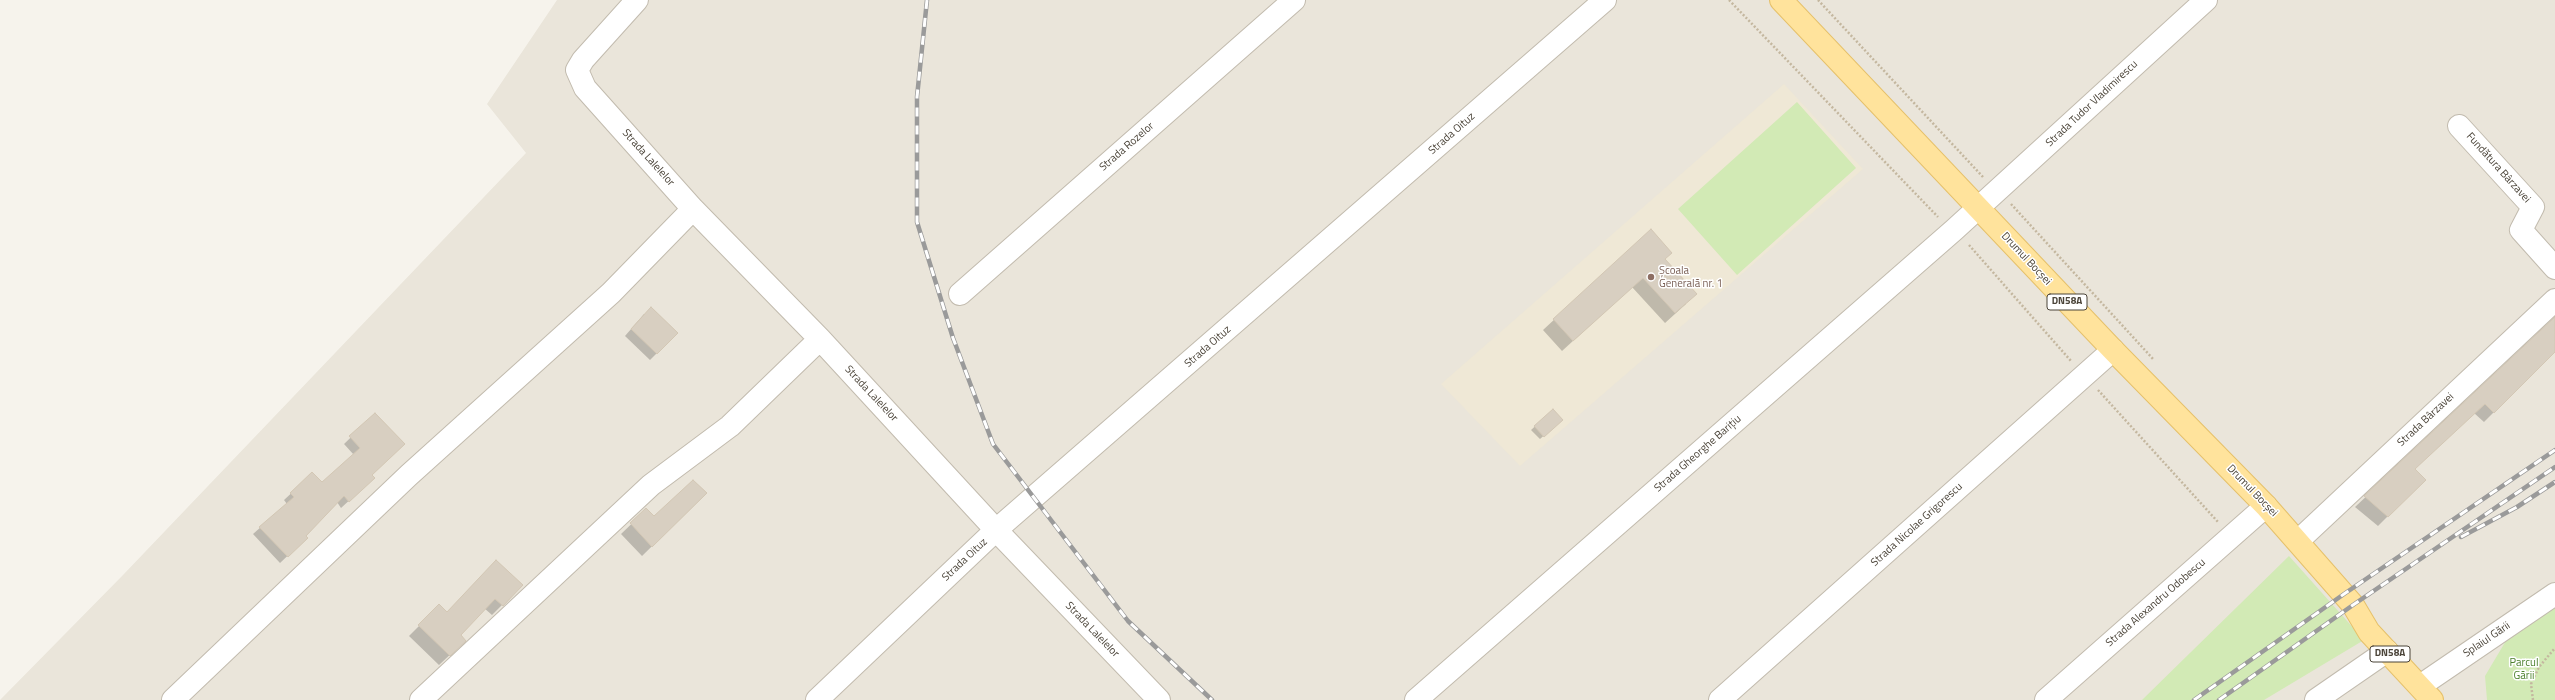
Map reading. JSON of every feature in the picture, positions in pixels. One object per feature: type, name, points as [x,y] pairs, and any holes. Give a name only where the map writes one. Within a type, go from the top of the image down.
[{"type":"main road","name":"Drumul Bocșei","points":[[1781,0],[2113,350],[2266,506],[2353,604],[2369,632],[2387,651]]},
{"type":"main road","name":"DN58A","points":[[2387,651],[2426,693]]},
{"type":"street","name":"Strada Lalelelor","points":[[637,0],[583,60],[577,70],[584,86],[693,209],[820,339],[996,530],[1159,700]]},
{"type":"street","name":"Strada Rozelor","points":[[960,294],[1294,0]]},
{"type":"street","name":"Strada Oituz","points":[[817,700],[996,530],[1606,0]]},
{"type":"street","name":"Strada Tudor Vladimirescu","points":[[1979,208],[2206,0]]},
{"type":"street","name":"Fundătura Bârzavei","points":[[2459,126],[2533,207],[2521,230],[2555,268]]},
{"type":"street","name":"Strada Gheorghe Barițiu","points":[[1416,700],[1979,208]]},
{"type":"street","points":[[173,700],[409,475],[611,293],[693,209]]},
{"type":"street","name":"Strada Bârzavei","points":[[2298,541],[2555,300]]},
{"type":"street","points":[[421,700],[651,485],[730,426],[820,339]]},
{"type":"street","name":"Strada Nicolae Grigorescu","points":[[1720,700],[2113,350]]},
{"type":"street","name":"Strada Alexandru Odobescu","points":[[2046,700],[2266,506]]},
{"type":"street","name":"Splaiul Gării","points":[[2426,693],[2555,594]]},
{"type":"street","points":[[2316,700],[2387,651]]},
{"type":"path","points":[[1729,0],[1938,218]]},
{"type":"path","points":[[1818,0],[1984,178]]},
{"type":"path","points":[[1966,241],[2075,365]]},
{"type":"path","points":[[2094,386],[2233,535]]},
{"type":"path","points":[[2533,700],[2531,684],[2539,667],[2555,648]]},
{"type":"shaded area","points":[[557,0],[2555,0],[2555,700],[0,700],[123,575],[526,153],[487,104]]},
{"type":"shaded area","name":"Școala Generală nr. 1","points":[[1784,84],[1863,169],[1520,466],[1441,384]]},
{"type":"green space","points":[[1797,102],[1856,168],[1737,275],[1678,209]]},
{"type":"green space","points":[[2289,556],[2364,640],[2264,700],[2142,700]]},
{"type":"green space","name":"Parcul Gării","points":[[2555,606],[2555,700],[2487,700],[2485,676],[2507,639]]},
{"type":"building","points":[[1651,229],[1672,253],[1665,259],[1697,294],[1675,313],[1643,278],[1573,341],[1553,319]]},
{"type":"building","points":[[651,307],[678,333],[657,354],[631,329]]},
{"type":"building","points":[[2555,317],[2555,352],[2494,413],[2485,404],[2415,469],[2426,480],[2388,517],[2364,496]]},
{"type":"building","points":[[1553,409],[1563,420],[1544,437],[1534,426]]},
{"type":"building","points":[[375,413],[405,444],[372,475],[375,478],[349,502],[344,496],[306,536],[308,538],[288,557],[259,527],[294,497],[290,493],[312,472],[322,482],[360,448],[349,436]]},
{"type":"building","points":[[693,480],[707,493],[652,547],[630,523],[646,508],[654,516]]},
{"type":"building","points":[[496,560],[523,585],[503,606],[495,599],[461,635],[466,641],[450,656],[418,625],[439,604],[447,612]]},
{"type":"railway","points":[[927,0],[917,97],[917,222],[953,338],[993,444],[1128,621],[1212,700]]},
{"type":"railway","points":[[2194,700],[2344,594],[2555,450]]},
{"type":"railway","points":[[2219,700],[2353,605],[2555,467]]},
{"type":"railway","points":[[2461,537],[2517,507],[2555,482]]},
{"type":"place","name":"Școala Generală nr. 1","points":[[1651,277]]}]
